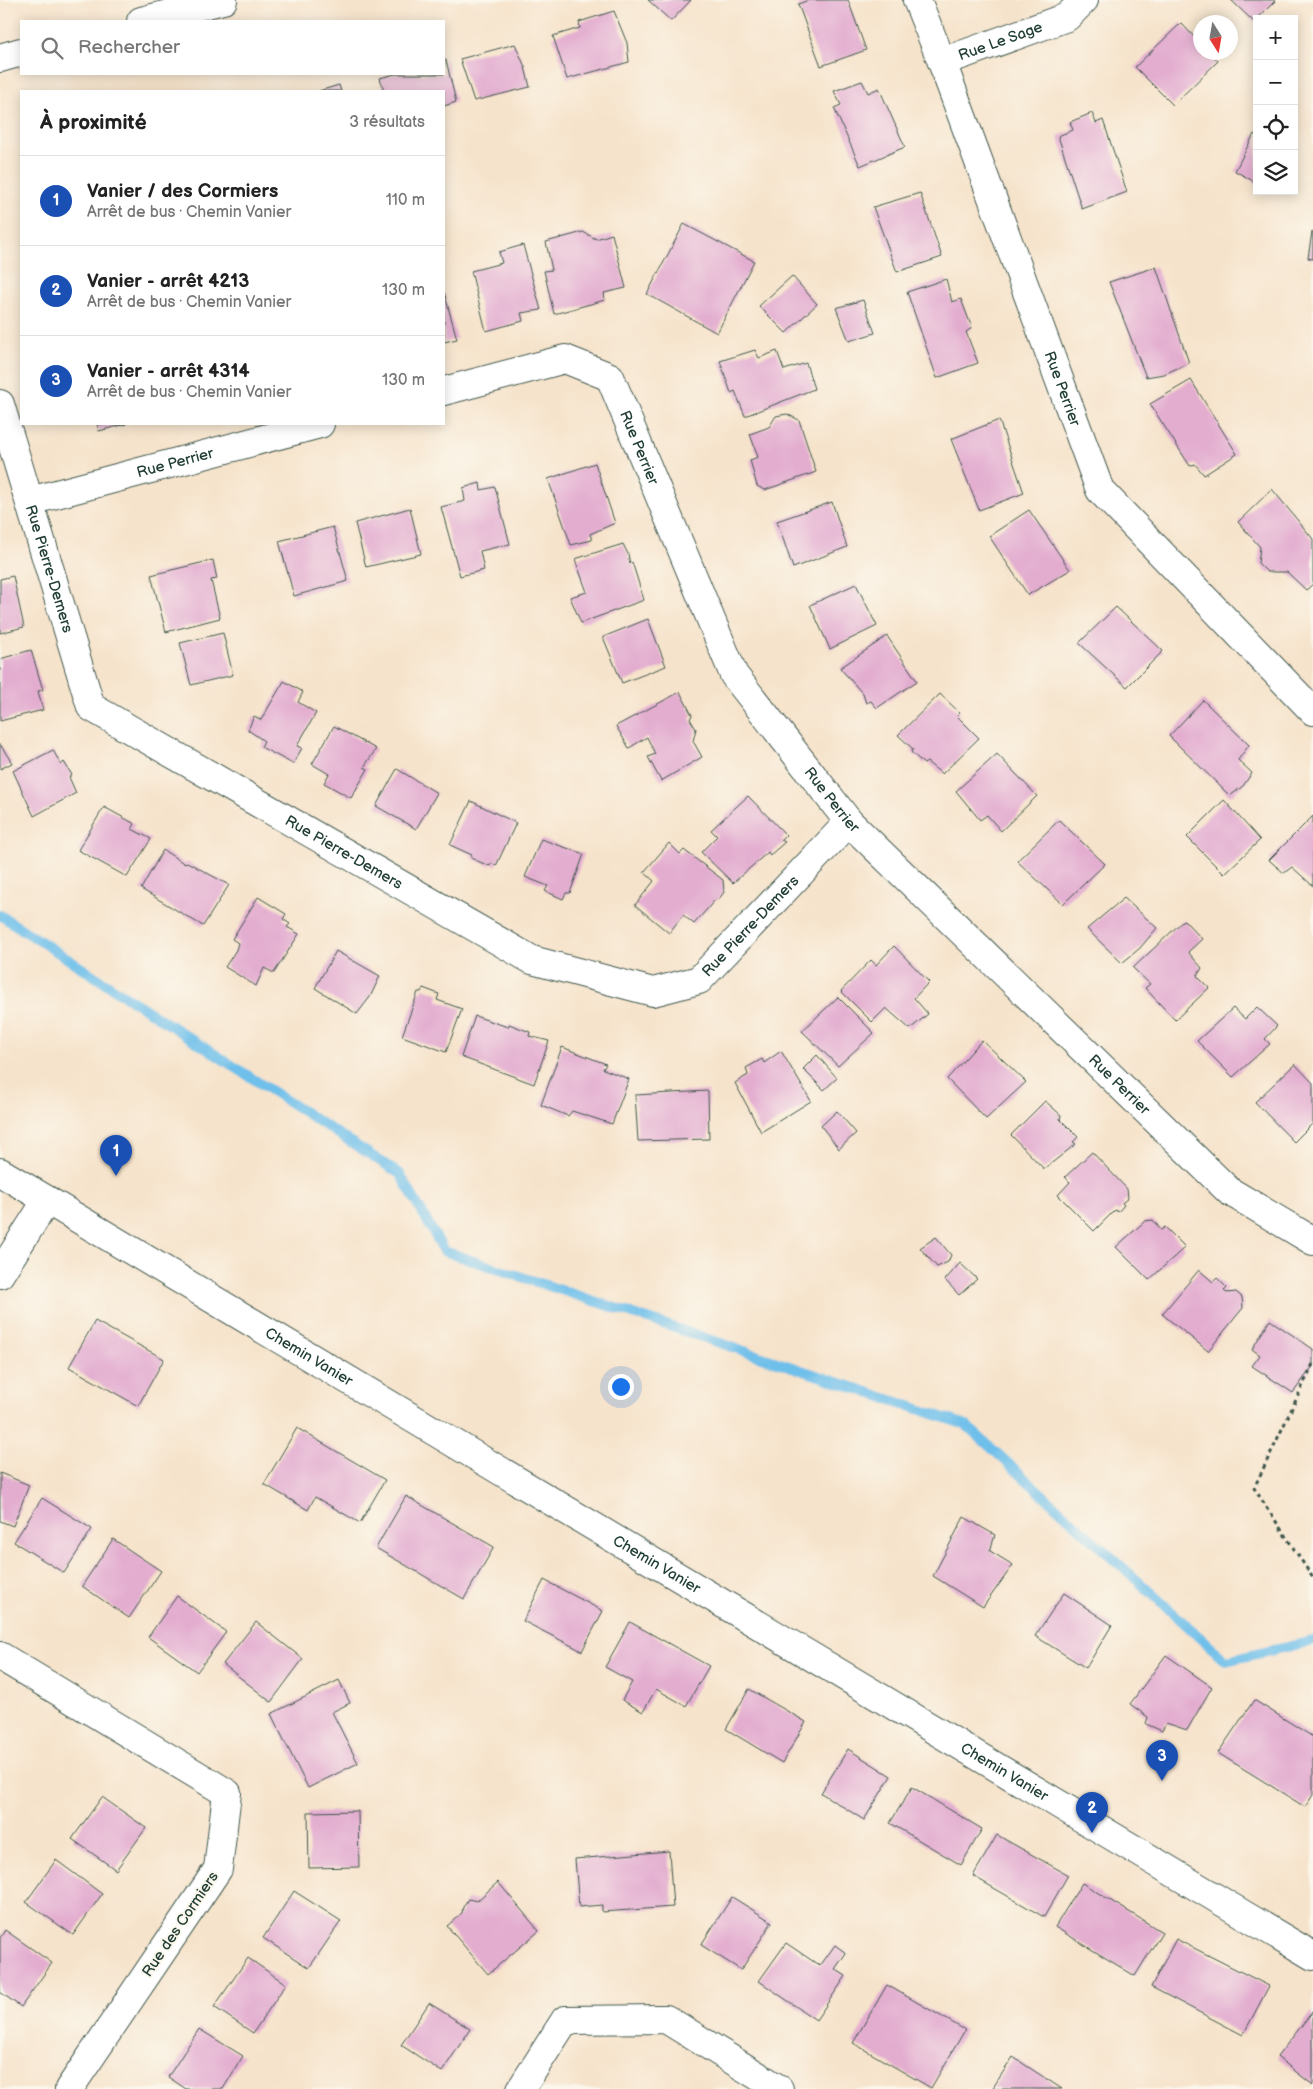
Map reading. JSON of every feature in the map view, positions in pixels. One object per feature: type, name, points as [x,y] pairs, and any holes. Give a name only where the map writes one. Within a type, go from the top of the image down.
[{"type":"street","points":[[145,20],[223,0]]},
{"type":"street","name":"Rue Perrier","points":[[917,0],[942,62],[1100,490],[1313,711]]},
{"type":"street","name":"Rue Le Sage","points":[[942,62],[1067,17],[1084,0]]},
{"type":"street","points":[[0,58],[20,52]]},
{"type":"street","name":"Rue Perrier","points":[[445,391],[565,359],[610,378],[734,676],[849,822],[1229,1191],[1313,1241]]},
{"type":"street","name":"Rue Pierre-Demers","points":[[0,404],[91,707],[532,960],[653,992],[699,980],[849,822]]},
{"type":"street","name":"Rue Perrier","points":[[30,501],[316,425]]},
{"type":"street","name":"Chemin Vanier","points":[[0,1172],[1313,1956]]},
{"type":"street","points":[[0,1274],[47,1200]]},
{"type":"street","name":"Rue des Cormiers","points":[[0,1656],[227,1793],[218,1869],[69,2089]]},
{"type":"street","points":[[521,2089],[565,2020],[666,2019],[779,2089]]},
{"type":"path","points":[[1313,1364],[1254,1488],[1313,1578]]},
{"type":"building","points":[[648,0],[691,0],[671,21]]},
{"type":"building","points":[[809,0],[848,0],[866,50],[821,66],[798,4]]},
{"type":"building","points":[[1231,0],[1276,0],[1261,15],[1253,15],[1253,21]]},
{"type":"building","points":[[614,11],[627,43],[629,62],[567,79],[553,36],[580,28],[579,22]]},
{"type":"building","points":[[1181,23],[1193,36],[1193,60],[1218,61],[1173,105],[1135,67]]},
{"type":"building","points":[[515,44],[525,67],[530,87],[474,101],[460,59]]},
{"type":"building","points":[[446,60],[456,102],[445,106],[445,90],[384,90],[380,78],[391,75],[445,75]]},
{"type":"building","points":[[862,81],[868,93],[879,88],[905,147],[860,166],[834,108],[841,105],[834,91]]},
{"type":"building","points":[[339,85],[341,90],[322,90]]},
{"type":"building","points":[[1092,113],[1096,123],[1103,120],[1127,192],[1082,209],[1058,136],[1073,130],[1070,122]]},
{"type":"building","points":[[1253,136],[1253,181],[1235,171]]},
{"type":"building","points":[[920,193],[942,257],[897,272],[873,207]]},
{"type":"building","points":[[684,224],[754,261],[717,333],[647,294]]},
{"type":"building","points":[[583,232],[596,239],[612,234],[626,288],[604,293],[605,300],[554,314],[544,271],[552,270],[546,242]]},
{"type":"building","points":[[1313,232],[1313,259],[1308,258]]},
{"type":"building","points":[[523,245],[541,310],[521,313],[523,321],[486,331],[471,271],[502,263],[499,252]]},
{"type":"building","points":[[1156,267],[1189,363],[1164,374],[1146,377],[1109,282]]},
{"type":"building","points":[[792,276],[817,304],[786,333],[759,306]]},
{"type":"building","points":[[946,279],[952,302],[961,299],[972,328],[966,332],[978,363],[937,378],[907,292]]},
{"type":"building","points":[[445,296],[457,339],[445,342]]},
{"type":"building","points":[[863,300],[875,333],[849,341],[836,308]]},
{"type":"building","points":[[755,350],[759,358],[777,351],[784,370],[806,363],[814,389],[745,416],[735,391],[731,393],[720,361]]},
{"type":"building","points":[[1191,380],[1237,454],[1204,475],[1195,464],[1190,466],[1150,404]]},
{"type":"building","points":[[787,414],[799,420],[816,472],[765,490],[757,486],[750,460],[758,457],[750,434],[769,427],[776,416]]},
{"type":"building","points":[[999,420],[1024,493],[979,510],[951,439]]},
{"type":"building","points":[[97,425],[122,425],[99,431]]},
{"type":"building","points":[[595,463],[615,523],[590,534],[592,540],[571,545],[548,479]]},
{"type":"building","points":[[480,483],[481,490],[495,487],[510,544],[480,551],[484,570],[460,576],[441,507],[465,501],[463,488]]},
{"type":"building","points":[[1272,489],[1313,539],[1313,584],[1306,590],[1287,572],[1267,572],[1258,563],[1260,547],[1238,522]]},
{"type":"building","points":[[832,502],[847,547],[793,568],[777,521]]},
{"type":"building","points":[[410,508],[421,554],[366,567],[355,523]]},
{"type":"building","points":[[1029,510],[1070,570],[1028,595],[989,536]]},
{"type":"building","points":[[333,527],[348,581],[294,596],[279,541]]},
{"type":"building","points":[[623,544],[630,564],[632,562],[644,600],[581,623],[570,597],[587,592],[575,559]]},
{"type":"building","points":[[213,560],[217,579],[211,580],[220,618],[166,632],[151,575]]},
{"type":"building","points":[[13,576],[24,627],[0,633],[0,579]]},
{"type":"building","points":[[856,584],[877,626],[830,649],[810,605]]},
{"type":"building","points":[[1116,607],[1163,651],[1127,687],[1079,643]]},
{"type":"building","points":[[648,619],[666,666],[622,683],[603,637]]},
{"type":"building","points":[[223,633],[233,675],[191,685],[180,643]]},
{"type":"building","points":[[887,636],[917,681],[877,708],[871,701],[866,703],[863,694],[840,668]]},
{"type":"building","points":[[31,650],[43,690],[38,691],[43,710],[0,721],[0,659]]},
{"type":"building","points":[[284,681],[303,692],[298,702],[316,713],[297,746],[302,748],[293,764],[261,747],[264,741],[248,730],[254,716],[261,720]]},
{"type":"building","points":[[680,692],[692,715],[690,719],[696,729],[693,741],[702,757],[661,781],[648,757],[655,754],[647,737],[629,748],[616,726]]},
{"type":"building","points":[[940,694],[960,713],[957,716],[979,738],[942,774],[927,762],[924,764],[911,752],[913,749],[898,735]]},
{"type":"building","points":[[1203,700],[1249,745],[1238,760],[1252,773],[1243,786],[1230,796],[1169,736]]},
{"type":"building","points":[[334,726],[376,749],[364,767],[368,769],[351,798],[324,783],[329,774],[312,764]]},
{"type":"building","points":[[0,744],[12,763],[0,769]]},
{"type":"building","points":[[53,750],[61,765],[64,762],[72,775],[69,777],[76,793],[34,816],[13,771]]},
{"type":"building","points":[[997,754],[1037,796],[1001,831],[987,815],[980,820],[956,791]]},
{"type":"building","points":[[397,769],[437,793],[416,829],[376,806]]},
{"type":"building","points":[[748,796],[786,835],[781,840],[785,842],[770,855],[768,852],[733,883],[701,852],[717,836],[711,830]]},
{"type":"building","points":[[1224,800],[1260,840],[1224,874],[1187,837]]},
{"type":"building","points":[[471,801],[516,823],[496,866],[491,863],[490,866],[471,858],[472,855],[450,845]]},
{"type":"building","points":[[104,807],[135,824],[132,829],[151,839],[127,877],[78,850]]},
{"type":"building","points":[[1313,816],[1313,886],[1292,867],[1284,873],[1269,860]]},
{"type":"building","points":[[1059,820],[1105,864],[1063,904],[1017,861]]},
{"type":"building","points":[[541,839],[584,854],[570,893],[566,893],[563,899],[545,891],[548,886],[525,877]]},
{"type":"building","points":[[669,843],[680,854],[684,850],[723,880],[724,892],[694,924],[683,915],[669,933],[635,905],[654,881],[644,872]]},
{"type":"building","points":[[163,850],[185,864],[187,862],[229,885],[203,926],[141,889]]},
{"type":"building","points":[[258,897],[286,914],[283,919],[290,924],[287,927],[299,934],[274,973],[264,968],[256,986],[225,967],[236,950],[238,943],[232,939]]},
{"type":"building","points":[[1124,898],[1157,928],[1140,948],[1122,963],[1087,929]]},
{"type":"building","points":[[1184,920],[1202,939],[1188,952],[1202,968],[1197,976],[1209,988],[1175,1020],[1145,988],[1150,984],[1133,968]]},
{"type":"building","points":[[894,946],[929,982],[914,998],[928,1014],[910,1029],[886,1008],[872,1022],[841,991],[871,960],[876,965]]},
{"type":"building","points":[[336,951],[380,976],[370,997],[357,1014],[315,988]]},
{"type":"building","points":[[423,988],[439,994],[437,1000],[462,1009],[446,1052],[402,1036],[418,992],[421,992]]},
{"type":"building","points":[[838,997],[874,1033],[838,1066],[802,1031]]},
{"type":"building","points":[[1257,1007],[1277,1026],[1265,1039],[1270,1044],[1233,1077],[1197,1041],[1233,1008],[1245,1019]]},
{"type":"building","points":[[475,1016],[508,1027],[509,1024],[530,1032],[529,1036],[549,1041],[534,1084],[461,1057]]},
{"type":"building","points":[[982,1040],[1026,1082],[986,1119],[947,1079]]},
{"type":"building","points":[[562,1047],[606,1064],[603,1069],[629,1079],[612,1124],[572,1111],[568,1116],[541,1105]]},
{"type":"building","points":[[781,1051],[811,1101],[761,1132],[735,1083],[748,1075],[746,1068],[762,1059],[764,1063]]},
{"type":"building","points":[[817,1055],[837,1078],[824,1090],[803,1069]]},
{"type":"building","points":[[1295,1064],[1313,1083],[1313,1123],[1294,1142],[1255,1102]]},
{"type":"building","points":[[708,1091],[709,1139],[638,1141],[635,1095]]},
{"type":"building","points":[[1045,1101],[1061,1115],[1060,1119],[1078,1137],[1073,1142],[1076,1144],[1044,1169],[1011,1135]]},
{"type":"building","points":[[837,1111],[856,1133],[839,1149],[821,1126]]},
{"type":"building","points":[[1092,1152],[1127,1189],[1128,1198],[1122,1203],[1124,1205],[1118,1212],[1115,1210],[1094,1231],[1058,1195],[1070,1182],[1065,1177]]},
{"type":"building","points":[[1153,1220],[1161,1230],[1165,1227],[1185,1247],[1149,1280],[1116,1247],[1145,1221]]},
{"type":"building","points":[[936,1237],[951,1255],[948,1262],[937,1267],[920,1248]]},
{"type":"building","points":[[960,1263],[977,1279],[959,1295],[945,1280]]},
{"type":"building","points":[[1199,1270],[1213,1282],[1217,1278],[1227,1288],[1224,1291],[1227,1293],[1236,1292],[1242,1297],[1243,1308],[1208,1351],[1162,1314]]},
{"type":"building","points":[[1270,1320],[1313,1349],[1313,1366],[1293,1393],[1252,1366],[1260,1355],[1252,1349]]},
{"type":"building","points":[[95,1321],[164,1359],[138,1406],[69,1367]]},
{"type":"building","points":[[297,1428],[385,1480],[360,1523],[315,1497],[308,1510],[264,1484]]},
{"type":"building","points":[[0,1473],[29,1485],[13,1526],[0,1521]]},
{"type":"building","points":[[406,1496],[494,1547],[464,1599],[376,1548]]},
{"type":"building","points":[[42,1498],[92,1529],[64,1573],[14,1542]]},
{"type":"building","points":[[964,1517],[995,1535],[990,1551],[1013,1565],[983,1607],[933,1576]]},
{"type":"building","points":[[113,1539],[161,1571],[129,1618],[82,1586]]},
{"type":"building","points":[[544,1580],[603,1611],[582,1651],[523,1621]]},
{"type":"building","points":[[1064,1593],[1112,1625],[1086,1668],[1035,1636]]},
{"type":"building","points":[[177,1596],[226,1632],[197,1672],[148,1637]]},
{"type":"building","points":[[256,1622],[303,1659],[271,1702],[223,1664]]},
{"type":"building","points":[[630,1622],[709,1666],[686,1706],[656,1689],[643,1712],[622,1700],[632,1682],[605,1667]]},
{"type":"building","points":[[1166,1655],[1212,1687],[1187,1730],[1166,1723],[1162,1731],[1146,1724],[1148,1717],[1130,1704]]},
{"type":"building","points":[[339,1680],[350,1703],[332,1712],[358,1763],[308,1788],[271,1714]]},
{"type":"building","points":[[749,1689],[806,1722],[782,1763],[726,1729]]},
{"type":"building","points":[[1254,1700],[1313,1737],[1313,1795],[1305,1807],[1218,1753]]},
{"type":"building","points":[[848,1749],[891,1776],[864,1820],[821,1793]]},
{"type":"building","points":[[912,1787],[982,1829],[961,1865],[890,1823]]},
{"type":"building","points":[[102,1797],[146,1828],[116,1870],[72,1839]]},
{"type":"building","points":[[358,1811],[359,1867],[309,1868],[308,1812]]},
{"type":"building","points":[[997,1835],[1068,1875],[1044,1917],[973,1876]]},
{"type":"building","points":[[669,1851],[673,1907],[602,1912],[602,1905],[579,1907],[575,1859]]},
{"type":"building","points":[[56,1860],[102,1894],[73,1935],[26,1902]]},
{"type":"building","points":[[498,1882],[539,1931],[488,1974],[447,1926],[462,1913],[468,1899],[477,1901]]},
{"type":"building","points":[[1082,1883],[1162,1932],[1135,1976],[1055,1927]]},
{"type":"building","points":[[294,1891],[341,1921],[309,1968],[263,1938]]},
{"type":"building","points":[[732,1897],[772,1922],[741,1970],[701,1945]]},
{"type":"building","points":[[5,1930],[52,1963],[21,2007],[0,1992],[0,1938]]},
{"type":"building","points":[[1176,1939],[1269,1986],[1243,2035],[1151,1987]]},
{"type":"building","points":[[786,1943],[820,1966],[835,1945],[846,1953],[835,1969],[846,1976],[816,2020],[759,1981]]},
{"type":"building","points":[[248,1958],[286,1984],[253,2033],[214,2007]]},
{"type":"building","points":[[887,1985],[965,2030],[931,2088],[853,2043]]},
{"type":"building","points":[[429,2003],[470,2029],[442,2072],[401,2045]]},
{"type":"building","points":[[1313,2011],[1313,2085],[1277,2057]]},
{"type":"building","points":[[199,2029],[243,2056],[223,2089],[186,2089],[168,2077]]},
{"type":"building","points":[[1013,2057],[1062,2089],[992,2089]]},
{"type":"waterway","points":[[0,915],[400,1174],[444,1251],[966,1425],[1226,1661],[1313,1641]]},
{"type":"place","name":"Vanier / des Cormiers","points":[[116,1176]]},
{"type":"place","name":"Vanier - arrêt 4314","points":[[1162,1781]]},
{"type":"place","name":"Vanier - arrêt 4213","points":[[1092,1833]]}]
